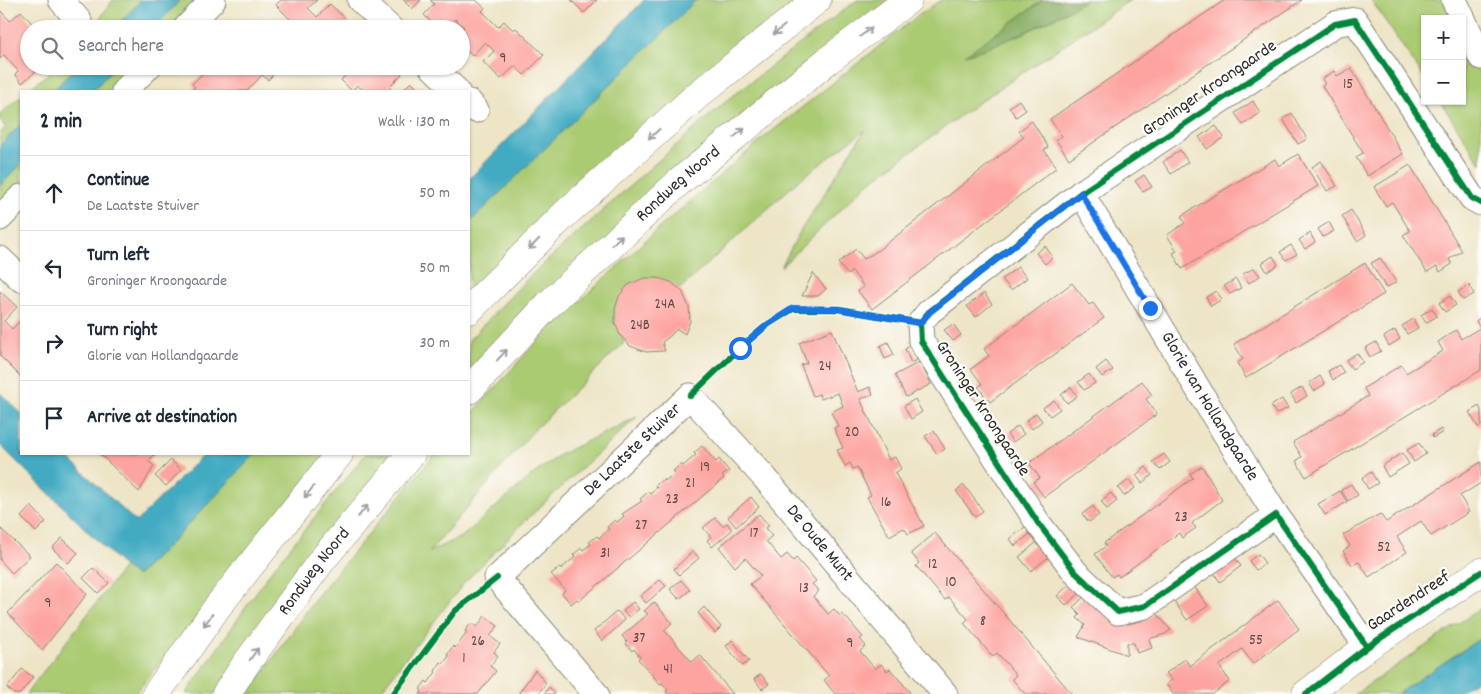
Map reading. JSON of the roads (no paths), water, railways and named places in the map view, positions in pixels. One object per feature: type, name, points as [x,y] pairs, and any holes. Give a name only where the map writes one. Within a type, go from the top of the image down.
[{"type":"main road","points":[[470,309],[593,188],[700,94],[817,0]]},
{"type":"main road","name":"Rondweg Noord","points":[[470,389],[549,304],[679,182],[827,61],[908,0]]},
{"type":"main road","points":[[156,694],[218,606],[338,455]]},
{"type":"main road","name":"Rondweg Noord","points":[[226,694],[322,560],[410,455]]},
{"type":"main road","name":"Gaardendreef","points":[[1306,694],[1367,647],[1481,572]]},
{"type":"street","points":[[61,0],[78,20]]},
{"type":"street","points":[[194,20],[213,0]]},
{"type":"street","points":[[360,0],[381,20]]},
{"type":"street","points":[[1454,0],[1481,57]]},
{"type":"street","name":"Groninger Kroongaarde","points":[[1276,515],[1145,606],[1118,612],[1076,573],[1038,523],[921,341],[920,323],[930,312],[1081,193],[1335,24],[1356,20],[1472,198],[1481,203]]},
{"type":"street","points":[[440,75],[456,90]]},
{"type":"street","name":"Glorie van Hollandgaarde","points":[[1081,193],[1276,515]]},
{"type":"street","points":[[0,218],[20,197]]},
{"type":"street","points":[[0,259],[20,279]]},
{"type":"street","name":"De Laatste Stuiver","points":[[596,694],[497,578],[690,396]]},
{"type":"street","name":"De Oude Munt","points":[[690,396],[765,478],[945,694]]},
{"type":"street","points":[[1276,515],[1367,647]]},
{"type":"water","points":[[141,0],[180,0],[161,20],[122,20]]},
{"type":"water","points":[[644,0],[696,0],[470,222],[470,178]]},
{"type":"water","points":[[68,75],[107,75],[93,90],[54,90]]},
{"type":"water","points":[[20,125],[20,165],[0,186],[0,146]]},
{"type":"water","points":[[0,393],[20,412],[20,455],[65,455],[135,521],[203,455],[254,455],[168,546],[136,576],[124,567],[0,445]]},
{"type":"water","points":[[1481,638],[1481,677],[1456,694],[1397,694]]}]
